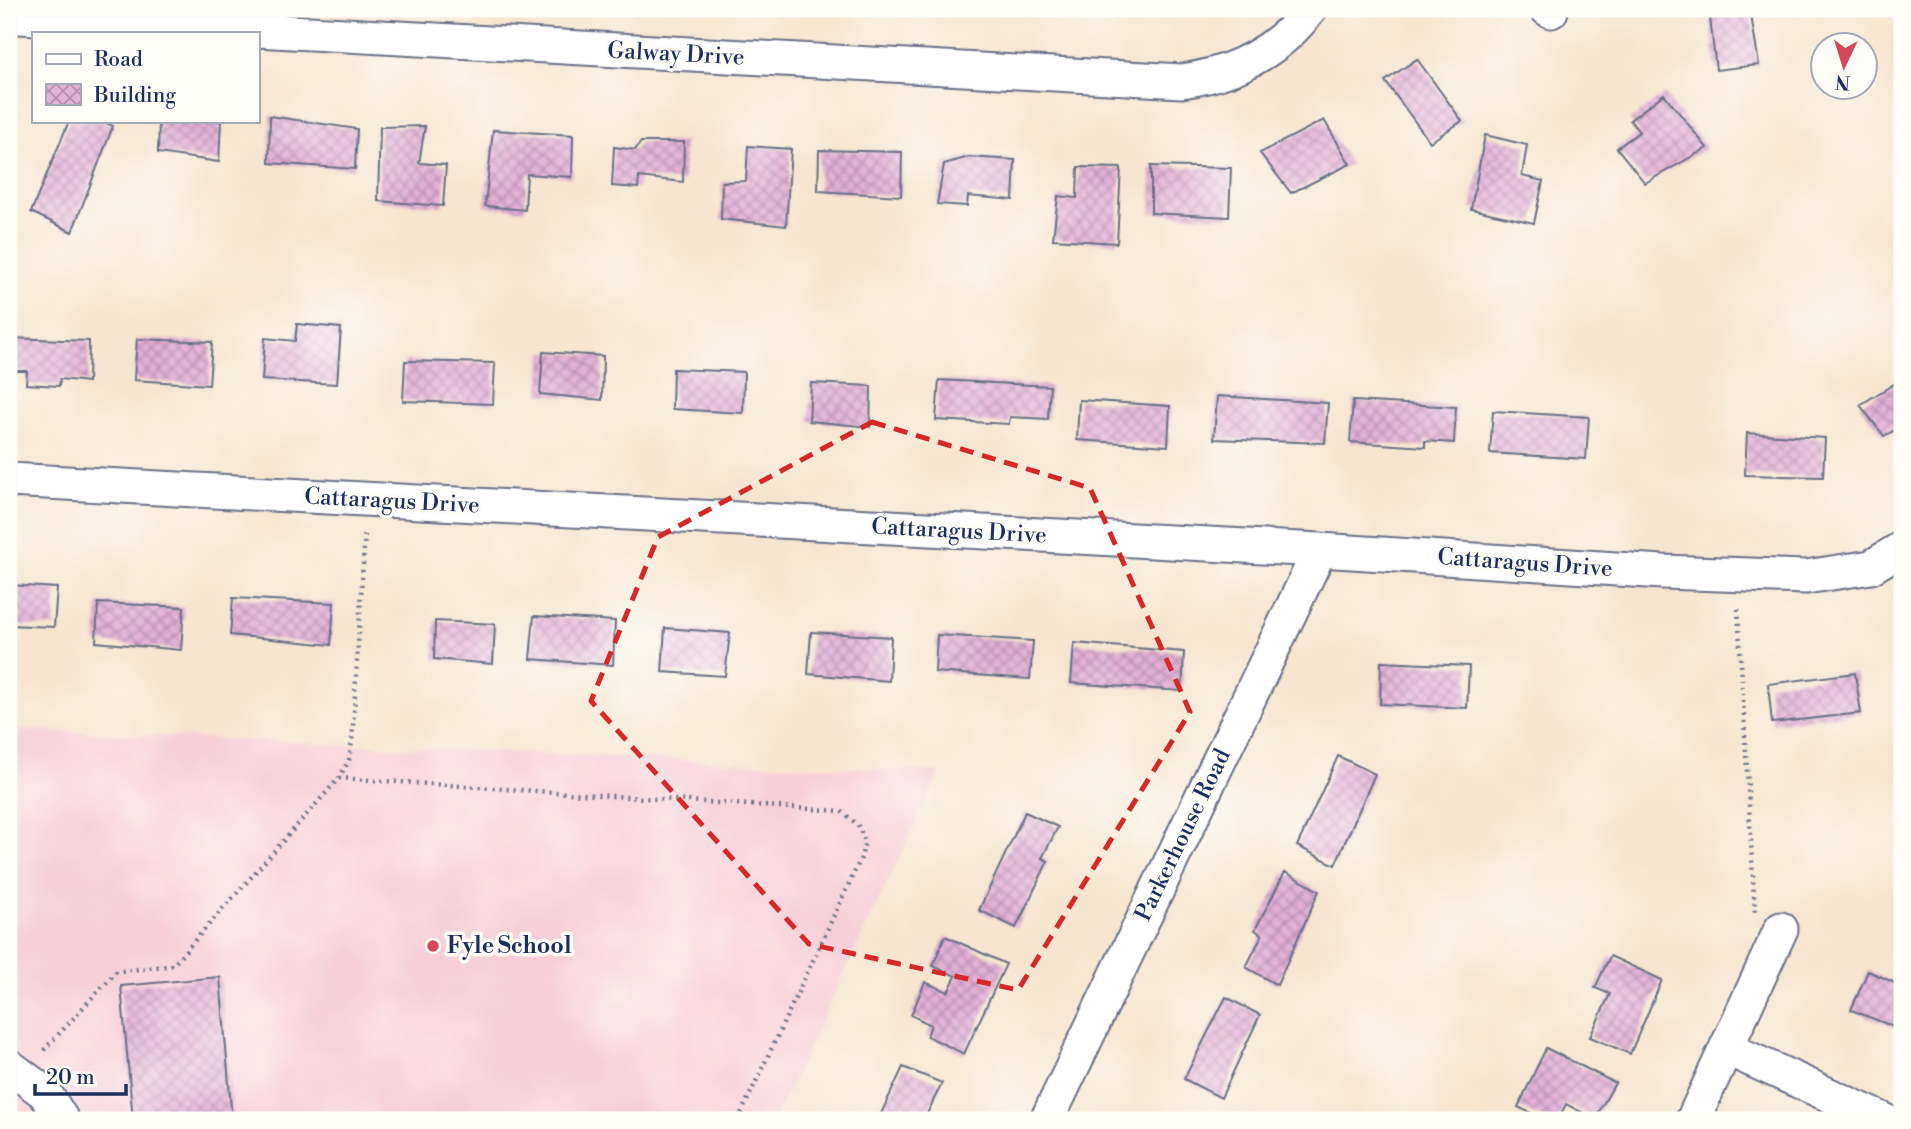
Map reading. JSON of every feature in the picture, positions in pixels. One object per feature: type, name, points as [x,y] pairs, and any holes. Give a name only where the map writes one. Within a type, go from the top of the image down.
[{"type":"street","name":"Galway Drive","points":[[259,34],[1182,81],[1217,76],[1248,63],[1277,43],[1310,9]]},
{"type":"street","name":"Galway Drive","points":[[17,22],[214,32]]},
{"type":"street","name":"Cattaragus Drive","points":[[9,480],[1320,550],[1662,572],[1806,577],[1871,567],[1902,548]]},
{"type":"street","name":"Parkerhouse Road","points":[[1047,1120],[1320,550]]},
{"type":"street","points":[[1693,1120],[1728,1049],[1769,928]]},
{"type":"street","points":[[1728,1049],[1884,1120]]},
{"type":"street","points":[[9,1066],[45,1093],[62,1120]]},
{"type":"path","points":[[44,1050],[116,972],[173,965],[339,778],[349,760],[352,743],[365,530]]},
{"type":"path","points":[[1738,609],[1769,928]]},
{"type":"path","points":[[339,778],[841,811],[857,824],[865,841],[861,858],[738,1120]]},
{"type":"highlighted area","points":[[872,422],[1090,488],[1190,712],[1018,990],[809,944],[591,701],[658,537]]},
{"type":"shaded area","name":"Fyle School","points":[[9,729],[940,772],[774,1120],[9,1120]]},
{"type":"building","points":[[1709,9],[1750,9],[1759,65],[1716,70]]},
{"type":"building","points":[[1417,59],[1462,121],[1430,142],[1385,81]]},
{"type":"building","points":[[1664,94],[1707,148],[1645,183],[1617,148],[1639,132],[1630,120]]},
{"type":"building","points":[[270,116],[357,129],[355,169],[269,163]]},
{"type":"building","points":[[1324,120],[1350,164],[1291,193],[1260,153]]},
{"type":"building","points":[[69,122],[104,122],[113,126],[72,232],[31,212]]},
{"type":"building","points":[[159,122],[221,122],[219,162],[158,153]]},
{"type":"building","points":[[425,126],[419,163],[446,165],[443,206],[378,201],[380,127]]},
{"type":"building","points":[[493,130],[573,135],[572,177],[527,174],[525,210],[485,206]]},
{"type":"building","points":[[1485,135],[1527,145],[1522,176],[1543,181],[1534,223],[1471,209]]},
{"type":"building","points":[[641,142],[684,142],[683,182],[639,177],[638,188],[612,186],[614,147],[635,150]]},
{"type":"building","points":[[748,146],[791,149],[786,226],[721,219],[722,182],[746,181]]},
{"type":"building","points":[[819,150],[902,152],[901,196],[818,191]]},
{"type":"building","points":[[969,157],[1015,160],[1013,200],[968,196],[967,206],[937,204],[944,164]]},
{"type":"building","points":[[1151,166],[1231,168],[1229,217],[1151,213]]},
{"type":"building","points":[[1078,167],[1121,168],[1117,243],[1053,239],[1058,196],[1077,198]]},
{"type":"building","points":[[297,324],[341,328],[337,384],[262,380],[265,338],[295,341]]},
{"type":"building","points":[[9,338],[89,341],[88,382],[60,379],[59,386],[26,384],[27,371],[9,371]]},
{"type":"building","points":[[137,339],[212,342],[209,385],[134,380]]},
{"type":"building","points":[[543,352],[603,356],[602,400],[540,394]]},
{"type":"building","points":[[405,361],[495,363],[493,404],[403,401]]},
{"type":"building","points":[[673,369],[744,372],[743,413],[672,409]]},
{"type":"building","points":[[1902,379],[1902,426],[1884,436],[1860,405]]},
{"type":"building","points":[[939,380],[1050,386],[1048,419],[1010,417],[1009,424],[936,420]]},
{"type":"building","points":[[811,383],[871,386],[870,427],[809,421]]},
{"type":"building","points":[[1217,396],[1328,403],[1325,443],[1214,439]]},
{"type":"building","points":[[1079,400],[1170,406],[1168,446],[1077,440]]},
{"type":"building","points":[[1353,401],[1456,407],[1454,443],[1425,441],[1425,447],[1350,442]]},
{"type":"building","points":[[1493,411],[1589,417],[1586,459],[1490,453]]},
{"type":"building","points":[[1747,433],[1825,438],[1823,477],[1745,475]]},
{"type":"building","points":[[9,585],[57,588],[54,627],[9,625]]},
{"type":"building","points":[[233,598],[334,603],[331,645],[230,635]]},
{"type":"building","points":[[98,603],[184,607],[181,650],[96,642]]},
{"type":"building","points":[[534,616],[615,621],[613,665],[530,659]]},
{"type":"building","points":[[435,621],[495,624],[493,664],[434,659]]},
{"type":"building","points":[[665,628],[730,633],[725,676],[662,672]]},
{"type":"building","points":[[811,632],[891,637],[889,681],[808,674]]},
{"type":"building","points":[[937,635],[1033,641],[1030,679],[935,672]]},
{"type":"building","points":[[1074,643],[1184,652],[1182,691],[1071,683]]},
{"type":"building","points":[[1381,662],[1469,666],[1467,708],[1380,704]]},
{"type":"building","points":[[1855,673],[1861,713],[1772,723],[1768,684]]},
{"type":"building","points":[[1338,756],[1375,774],[1335,865],[1297,846]]},
{"type":"building","points":[[1025,812],[1058,827],[1042,858],[1048,861],[1016,928],[979,910]]},
{"type":"building","points":[[1285,872],[1319,891],[1277,985],[1246,967],[1262,935],[1255,930]]},
{"type":"building","points":[[945,936],[1006,964],[964,1054],[927,1036],[931,1025],[911,1015],[925,982],[948,992],[956,976],[933,966]]},
{"type":"building","points":[[1610,956],[1662,980],[1630,1054],[1590,1037],[1610,994],[1595,988]]},
{"type":"building","points":[[1868,971],[1902,986],[1902,1030],[1851,1010]]},
{"type":"building","points":[[220,977],[232,1120],[133,1120],[121,986]]},
{"type":"building","points":[[1226,997],[1260,1015],[1221,1098],[1184,1079]]},
{"type":"building","points":[[1546,1048],[1615,1083],[1595,1119],[1566,1104],[1558,1120],[1546,1120],[1518,1107]]},
{"type":"building","points":[[903,1067],[942,1083],[924,1120],[878,1120]]},
{"type":"place","name":"Fyle School","points":[[433,946]]}]
